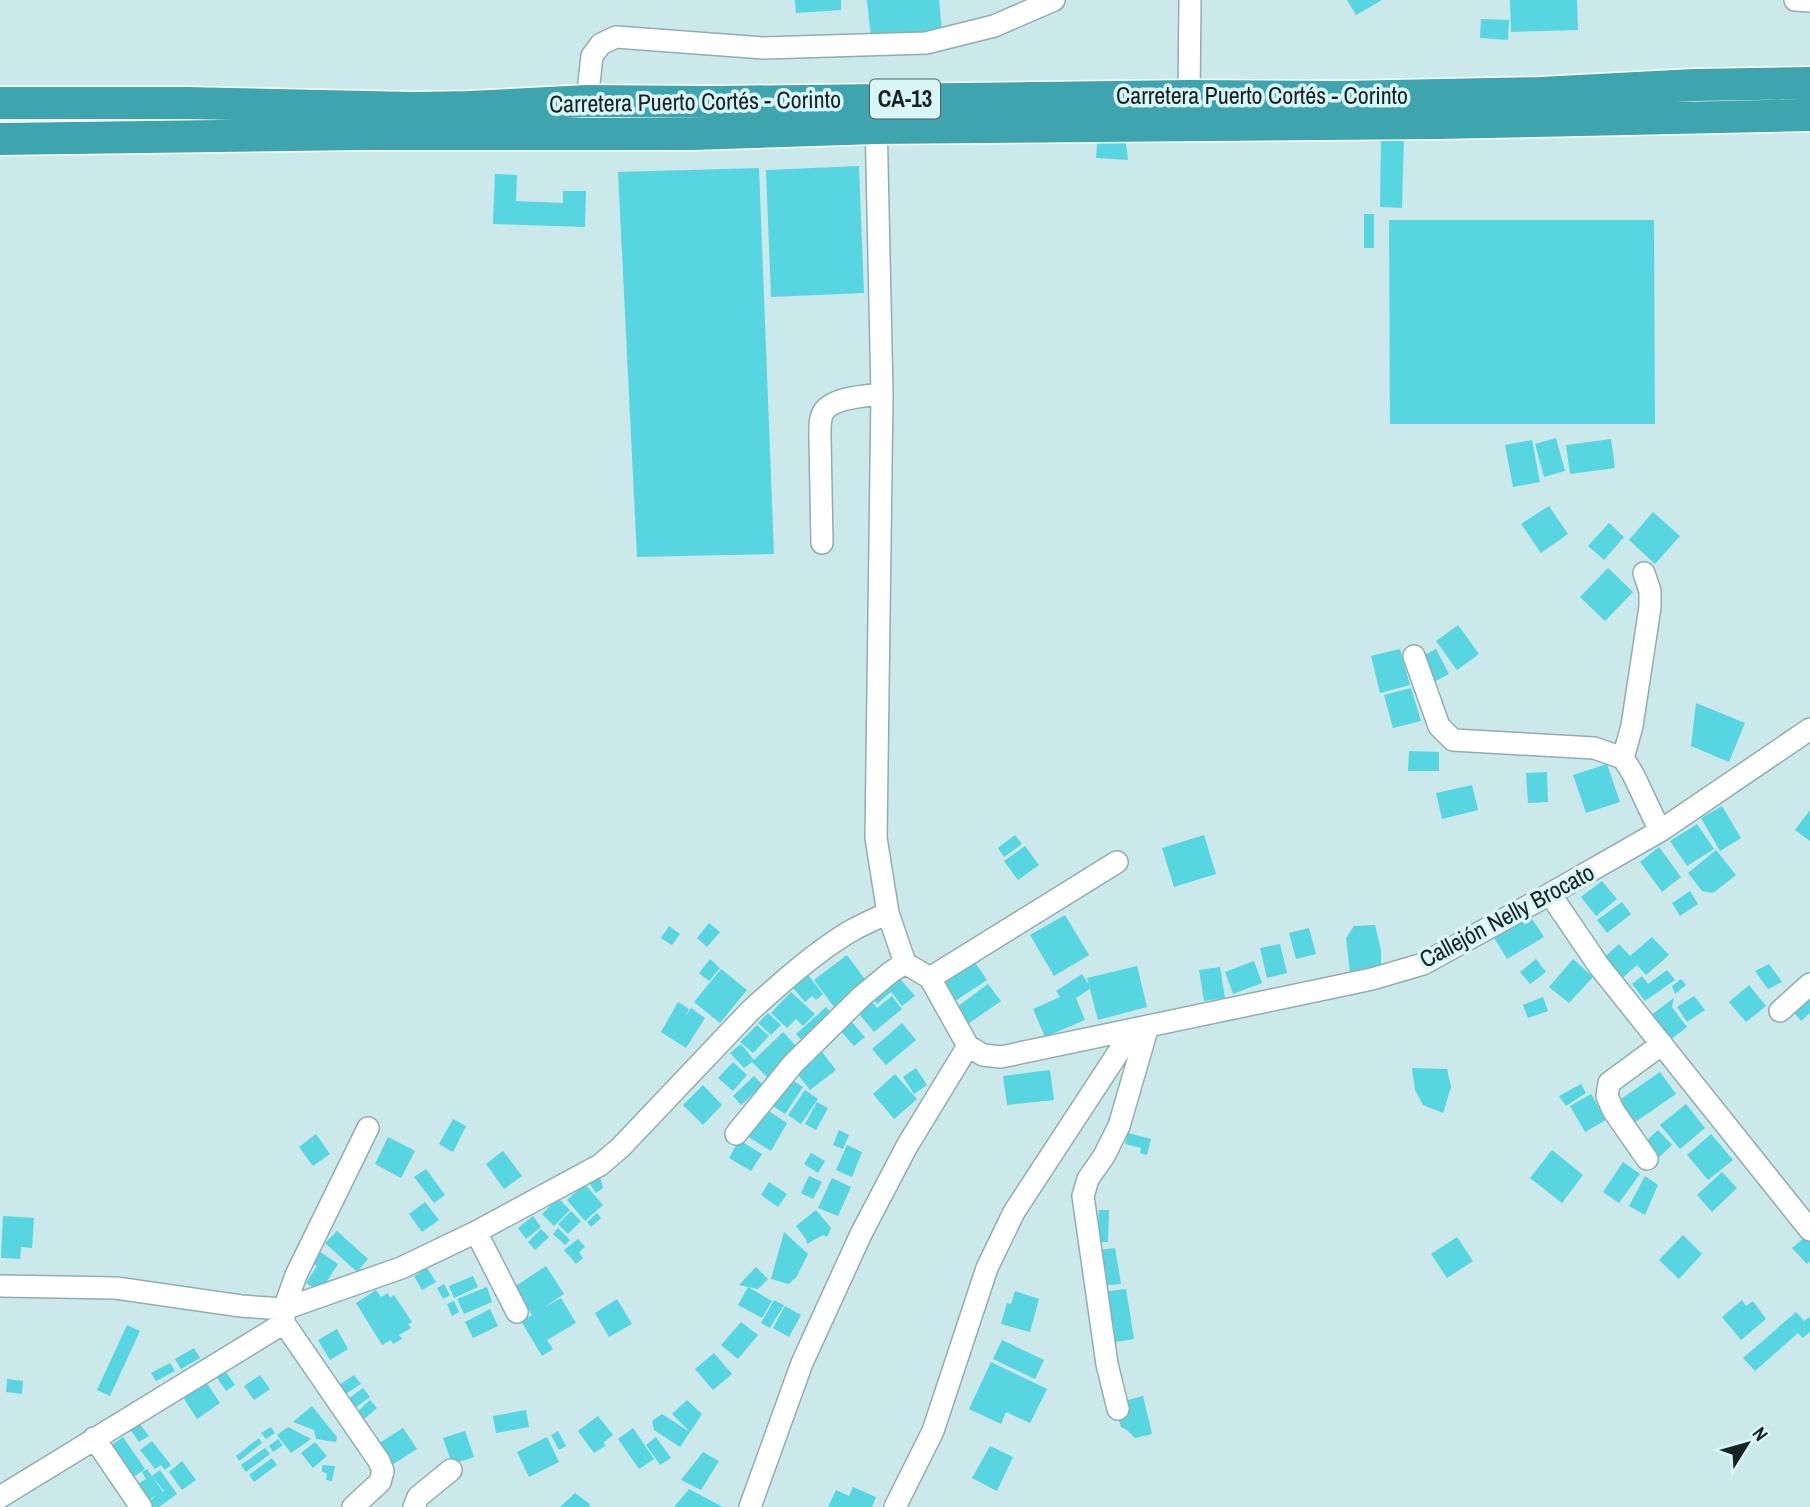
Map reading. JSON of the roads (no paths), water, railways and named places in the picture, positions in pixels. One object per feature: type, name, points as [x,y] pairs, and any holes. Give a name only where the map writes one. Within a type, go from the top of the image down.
[{"type":"highway","name":"Carretera Puerto Cortés - Corinto","points":[[0,139],[363,134],[694,134],[876,114],[1189,96],[1341,97],[1442,109],[1540,93],[1694,85],[1810,83]]},
{"type":"highway","name":"Carretera Puerto Cortés - Corinto","points":[[0,103],[187,103],[415,108],[587,101],[714,102],[876,114],[1442,109],[1810,115]]},
{"type":"street","points":[[587,101],[592,56],[601,44],[616,37],[764,48],[926,43],[994,26],[1054,0]]},
{"type":"street","points":[[1189,0],[1189,96]]},
{"type":"street","points":[[1795,0],[1810,1]]},
{"type":"street","points":[[750,1507],[802,1363],[861,1234],[907,1146],[968,1046],[930,978],[905,963],[888,913],[876,838],[882,394],[876,114]]},
{"type":"street","points":[[822,543],[820,425],[824,412],[835,403],[882,394]]},
{"type":"street","points":[[1623,758],[1632,726],[1650,607],[1650,591],[1644,573]]},
{"type":"street","points":[[1414,656],[1439,726],[1452,740],[1594,748],[1623,758],[1660,831]]},
{"type":"street","name":"Callejón Nelly Brocato","points":[[968,1046],[983,1055],[1001,1057],[1372,979],[1423,964],[1660,831],[1810,729]]},
{"type":"street","points":[[930,978],[1117,862]]},
{"type":"street","points":[[1550,894],[1599,966],[1810,1230]]},
{"type":"street","points":[[0,1497],[284,1316],[401,1268],[476,1232],[600,1165],[621,1147],[771,992],[816,954],[850,932],[888,913]]},
{"type":"street","points":[[736,1134],[793,1064],[862,996],[905,963]]},
{"type":"street","points":[[1780,1011],[1810,984]]},
{"type":"street","points":[[1118,1409],[1107,1364],[1083,1196],[1088,1179],[1104,1156],[1119,1126],[1141,1028]]},
{"type":"street","points":[[895,1507],[933,1431],[987,1268],[1014,1212],[1141,1028]]},
{"type":"street","points":[[1647,1159],[1613,1110],[1607,1096],[1609,1083],[1662,1044]]},
{"type":"street","points":[[284,1316],[296,1275],[368,1128]]},
{"type":"street","points":[[476,1232],[517,1312]]},
{"type":"street","points":[[0,1286],[116,1289],[241,1306],[284,1316],[383,1471],[380,1482],[354,1507]]},
{"type":"street","points":[[94,1438],[141,1507]]},
{"type":"street","points":[[414,1507],[418,1497],[451,1470]]}]
